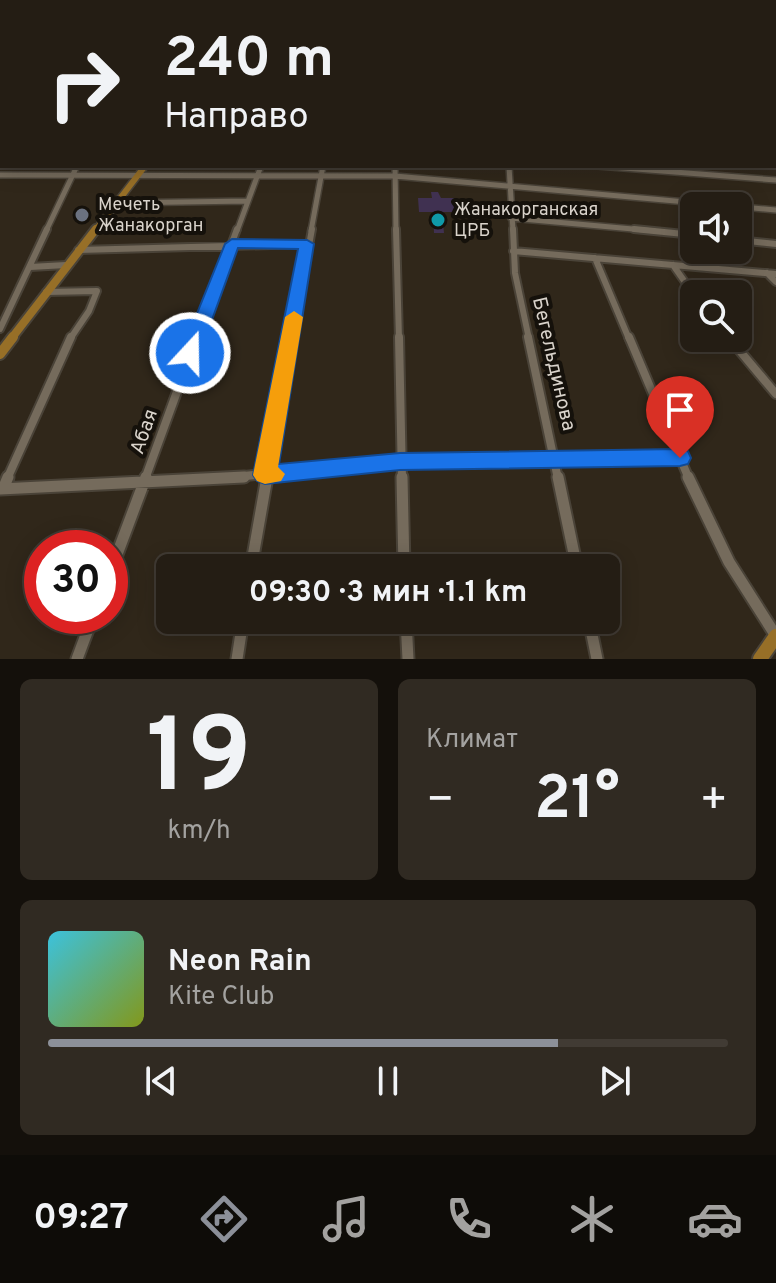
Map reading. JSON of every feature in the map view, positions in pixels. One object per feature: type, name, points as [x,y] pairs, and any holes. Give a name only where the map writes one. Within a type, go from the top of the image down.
[{"type":"main road","points":[[0,354],[143,168]]},
{"type":"main road","points":[[760,659],[776,636]]},
{"type":"street","points":[[0,329],[76,168]]},
{"type":"street","name":"Бегельдинова","points":[[509,168],[513,251],[525,333],[556,459],[574,554]]},
{"type":"street","points":[[623,168],[776,180]]},
{"type":"street","name":"Абая","points":[[127,530],[259,170]]},
{"type":"street","points":[[253,554],[322,170]]},
{"type":"street","points":[[0,175],[395,171],[776,210]]},
{"type":"street","points":[[395,171],[403,554]]},
{"type":"street","points":[[116,203],[248,201]]},
{"type":"street","points":[[511,218],[680,234]]},
{"type":"street","points":[[752,241],[776,244]]},
{"type":"street","points":[[78,250],[307,244]]},
{"type":"street","points":[[513,251],[776,274]]},
{"type":"street","points":[[595,258],[680,458],[729,562],[776,636]]},
{"type":"street","points":[[30,267],[66,265]]},
{"type":"street","points":[[673,265],[684,280]]},
{"type":"street","points":[[767,273],[776,282]]},
{"type":"street","points":[[46,292],[97,291],[89,311],[67,343],[2,489],[265,475],[400,461],[680,458]]},
{"type":"street","points":[[741,352],[776,394]]},
{"type":"street","points":[[77,659],[86,634]]},
{"type":"street","points":[[237,659],[241,634]]},
{"type":"street","points":[[407,634],[408,659]]},
{"type":"street","points":[[592,634],[597,659]]},
{"type":"building","name":"Жанакорганская ЦРБ","points":[[431,192],[438,192],[441,198],[454,198],[457,212],[442,212],[444,233],[434,233],[433,212],[419,212],[418,198],[432,198]]},
{"type":"slow traffic","points":[[273,474],[265,475],[294,317]]},
{"type":"place","name":"Мечеть Жанакорган","points":[[82,215]]},
{"type":"place","name":"Жанакорганская ЦРБ","points":[[438,220]]},
{"type":"route","points":[[190,353],[232,244],[307,244],[265,475],[400,461],[680,458]]}]
